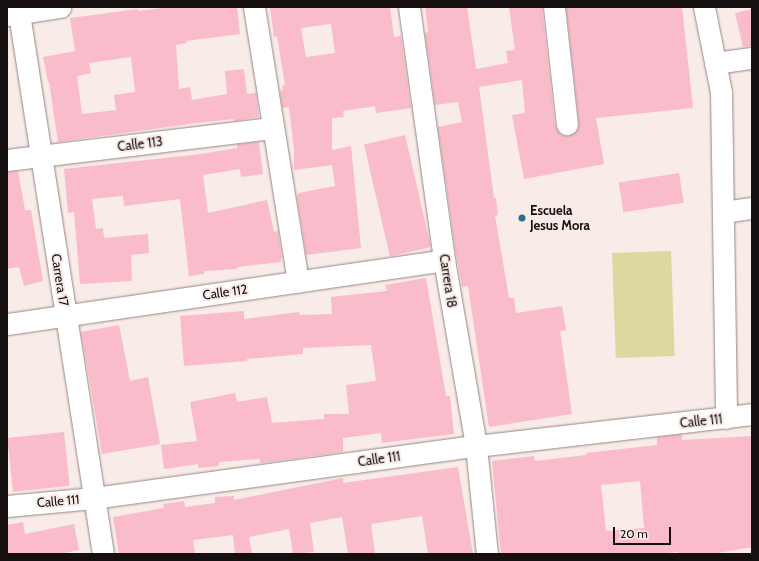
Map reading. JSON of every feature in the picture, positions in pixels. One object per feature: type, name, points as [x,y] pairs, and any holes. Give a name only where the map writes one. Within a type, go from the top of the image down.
[{"type":"street","points":[[15,11],[60,7]]},
{"type":"street","points":[[254,7],[298,281]]},
{"type":"street","name":"Carrera 18","points":[[409,7],[444,260],[476,446],[487,554]]},
{"type":"street","points":[[554,7],[567,124]]},
{"type":"street","points":[[704,7],[721,92],[726,418]]},
{"type":"street","name":"Carrera 17","points":[[15,11],[41,156],[103,554]]},
{"type":"street","points":[[715,64],[752,58]]},
{"type":"street","name":"Calle 113","points":[[7,160],[273,128]]},
{"type":"street","points":[[723,212],[752,208]]},
{"type":"street","name":"Calle 112","points":[[7,324],[444,260]]},
{"type":"street","name":"Calle 111","points":[[7,506],[94,498],[476,446],[752,414]]},
{"type":"shaded area","points":[[671,251],[675,356],[616,358],[612,253]]},
{"type":"building","points":[[172,7],[237,7],[240,34],[186,41],[187,43],[176,45],[179,89],[190,87],[192,100],[227,94],[225,71],[244,69],[247,94],[256,93],[259,117],[234,121],[233,119],[197,123],[58,142],[49,82],[43,57],[75,51],[70,18],[138,9],[138,11]],"holes":[[[131,57],[135,92],[114,95],[116,110],[82,114],[77,76],[91,73],[89,63]]]},
{"type":"building","points":[[270,7],[390,7],[394,37],[401,36],[411,108],[376,113],[375,106],[343,111],[344,117],[332,118],[332,150],[351,146],[361,248],[306,255],[297,196],[299,193],[335,186],[332,165],[294,170],[294,150],[289,107],[282,108],[280,91],[283,90],[282,86],[285,85],[277,36],[274,37]],"holes":[[[331,24],[335,53],[306,57],[301,28]]]},
{"type":"building","points":[[425,7],[467,7],[476,69],[508,63],[506,51],[515,50],[509,7],[542,7],[555,125],[562,135],[568,136],[574,133],[578,128],[579,123],[566,7],[682,7],[693,108],[596,118],[604,164],[524,179],[512,115],[525,113],[522,80],[479,87],[494,198],[496,198],[498,215],[495,216],[509,298],[514,298],[516,313],[562,306],[566,330],[560,331],[572,414],[489,427],[468,286],[462,287],[454,241],[438,127],[462,122],[458,102],[435,105],[425,33],[428,32]]},
{"type":"building","points":[[752,9],[752,46],[743,47],[735,13]]},
{"type":"building","points":[[405,135],[431,247],[390,257],[364,144]]},
{"type":"building","points":[[259,142],[263,174],[241,177],[240,169],[203,175],[208,213],[267,200],[274,232],[278,231],[282,258],[281,262],[237,267],[237,269],[204,271],[204,274],[189,276],[180,199],[124,206],[123,196],[92,199],[96,229],[103,228],[104,238],[148,234],[149,253],[131,255],[132,281],[80,284],[74,212],[68,213],[64,169],[201,154],[237,148],[237,144]]},
{"type":"building","points":[[18,171],[25,210],[31,210],[43,281],[24,286],[19,267],[7,269],[7,172]]},
{"type":"building","points":[[679,173],[684,203],[623,212],[619,183]]},
{"type":"building","points":[[426,278],[446,396],[450,396],[454,434],[382,443],[381,433],[343,438],[343,452],[260,463],[260,459],[219,462],[219,466],[198,468],[198,464],[164,469],[161,445],[197,441],[190,402],[235,393],[237,402],[267,397],[272,423],[324,419],[324,414],[349,414],[346,385],[376,381],[371,345],[303,348],[303,354],[247,359],[247,361],[184,366],[180,316],[244,311],[244,319],[299,312],[300,315],[332,314],[331,297],[387,291],[385,285]]},
{"type":"building","points":[[119,325],[130,381],[148,377],[160,444],[102,454],[81,332]]},
{"type":"building","points":[[64,432],[70,486],[13,492],[7,438]]},
{"type":"building","points":[[682,434],[682,440],[752,436],[752,547],[712,554],[678,554],[678,552],[653,554],[501,554],[492,461],[534,456],[535,461],[586,455],[586,453],[657,445],[657,437]],"holes":[[[640,481],[644,528],[606,531],[601,485]]]},
{"type":"building","points":[[458,467],[473,554],[428,554],[422,516],[371,524],[375,554],[348,554],[342,517],[310,523],[314,552],[293,554],[289,529],[249,537],[252,554],[235,554],[233,535],[193,540],[195,554],[119,554],[113,517],[164,508],[163,504],[184,501],[185,507],[215,503],[215,497],[234,496],[234,500],[343,478],[343,483]]},
{"type":"building","points":[[23,522],[25,534],[74,524],[79,550],[59,554],[7,554],[7,525]]},
{"type":"place","name":"Escuela Jesus Mora","points":[[522,218]]}]
